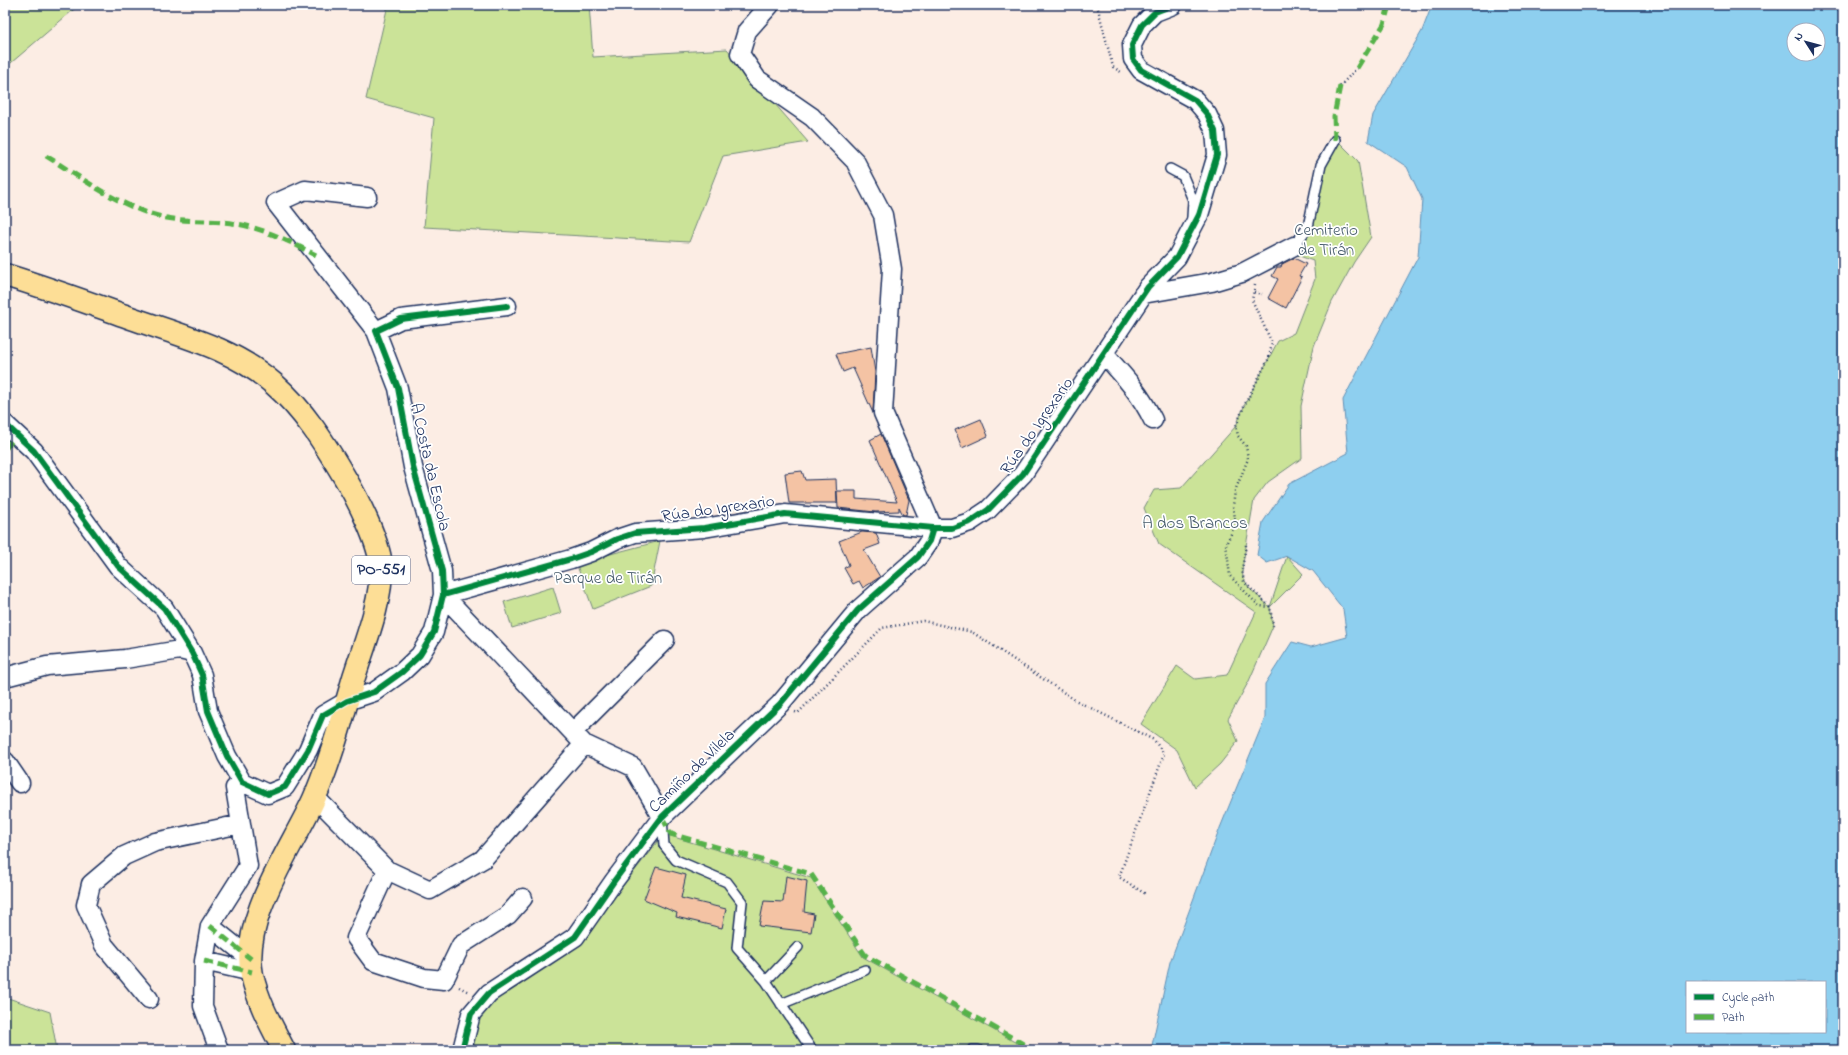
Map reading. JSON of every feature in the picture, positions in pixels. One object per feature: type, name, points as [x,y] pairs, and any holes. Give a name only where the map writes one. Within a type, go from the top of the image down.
[{"type":"main road","name":"PO-551","points":[[5,275],[175,332],[237,357],[274,384],[301,412],[325,444],[354,493],[372,533],[381,566],[376,608],[315,797],[262,902],[251,940],[252,966],[261,1004],[284,1050]]},
{"type":"street","points":[[770,5],[748,31],[740,54],[757,79],[812,117],[855,161],[884,215],[892,269],[883,413],[933,528]]},
{"type":"street","points":[[1138,65],[1133,59],[1132,45],[1142,25],[1155,12],[1173,5]]},
{"type":"street","name":"Rúa do Igrexario","points":[[443,595],[571,559],[591,552],[617,539],[635,533],[704,528],[785,514],[933,528],[952,528],[970,522],[993,505],[1023,474],[1148,286],[1177,257],[1199,216],[1217,155],[1215,131],[1207,114],[1195,100],[1141,70],[1138,65]]},
{"type":"street","name":"A Costa da Escola","points":[[242,782],[268,794],[285,787],[308,750],[323,715],[347,701],[374,692],[402,672],[420,655],[434,632],[443,595],[442,571],[413,467],[398,388],[376,331],[276,203],[304,190],[367,197]]},
{"type":"street","points":[[1143,294],[1212,282],[1242,273],[1294,246]]},
{"type":"street","points":[[376,331],[401,318],[506,306]]},
{"type":"street","points":[[1104,354],[1131,383],[1143,399],[1153,420]]},
{"type":"street","points":[[5,424],[34,451],[118,566],[164,608],[192,653],[202,675],[208,711],[227,756],[242,782],[236,788],[248,866],[210,926],[204,961],[203,1006],[219,1050]]},
{"type":"street","name":"Camiño de Vilela","points":[[462,1050],[471,1014],[489,993],[575,936],[662,817],[780,704],[858,610],[918,557],[929,541],[933,528]]},
{"type":"street","points":[[443,595],[578,738],[633,766],[662,817]]},
{"type":"street","points":[[315,797],[387,870],[430,890],[483,859],[578,738],[665,640]]},
{"type":"street","points":[[5,677],[47,666],[126,659],[180,650],[192,653]]},
{"type":"street","points":[[5,761],[20,783]]},
{"type":"street","points":[[149,999],[104,945],[86,906],[92,884],[124,856],[155,842],[241,824]]},
{"type":"street","points":[[387,870],[356,938],[373,961],[424,978],[444,980],[461,945],[508,915],[523,898]]},
{"type":"street","points":[[210,926],[252,966]]},
{"type":"street","points":[[204,961],[252,966]]},
{"type":"lane","points":[[1294,246],[1308,227],[1321,165],[1335,140]]},
{"type":"lane","points":[[1170,169],[1183,176],[1192,200],[1191,232]]},
{"type":"lane","points":[[662,817],[664,845],[676,860],[727,882],[742,902],[737,948],[766,981],[812,1050]]},
{"type":"lane","points":[[766,981],[798,947]]},
{"type":"lane","points":[[781,1004],[865,970]]},
{"type":"lane","points":[[972,1050],[978,1050]]},
{"type":"path","points":[[1097,5],[1113,67],[1124,74],[1138,65]]},
{"type":"path","points":[[1340,86],[1357,68]]},
{"type":"path","points":[[1260,265],[1252,300],[1272,343],[1269,358],[1244,404],[1236,426],[1238,436],[1246,446],[1248,459],[1235,491],[1233,506],[1235,518],[1232,532],[1226,544],[1230,576],[1259,606],[1270,607]]},
{"type":"path","points":[[1254,292],[1262,294]]},
{"type":"path","points":[[1246,545],[1242,569],[1244,582],[1270,607],[1273,626]]},
{"type":"path","points":[[780,704],[798,713],[882,628],[923,621],[972,632],[1075,700],[1154,740],[1164,754],[1119,877],[1147,895]]},
{"type":"path","points":[[444,980],[484,999]]},
{"type":"green space","points":[[5,5],[79,5],[5,68]]},
{"type":"green space","points":[[388,5],[589,5],[593,57],[727,49],[808,142],[723,156],[689,242],[424,227],[434,118],[366,99]]},
{"type":"green space","points":[[1338,141],[1358,161],[1371,237],[1354,262],[1332,302],[1314,346],[1301,406],[1302,458],[1268,482],[1254,500],[1242,569],[1243,577],[1249,588],[1270,607],[1273,626],[1249,681],[1228,719],[1238,741],[1220,764],[1195,787],[1177,750],[1141,724],[1177,666],[1195,679],[1227,675],[1256,612],[1159,544],[1144,508],[1154,490],[1181,488],[1236,426],[1245,404],[1278,341],[1294,333],[1315,279],[1313,261],[1297,255],[1295,249],[1321,165]]},
{"type":"green space","name":"Parque de Tirán","points":[[660,541],[651,586],[593,609],[576,563]]},
{"type":"green space","points":[[1287,556],[1303,574],[1270,607]]},
{"type":"green space","points":[[553,587],[561,613],[512,628],[504,602]]},
{"type":"green space","points":[[667,835],[811,878],[863,957],[1029,1050],[467,1050],[472,1020],[490,999],[598,918],[661,837]]},
{"type":"green space","points":[[5,997],[50,1012],[57,1050],[5,1050]]},
{"type":"water","points":[[1432,5],[1843,5],[1843,1050],[1151,1050],[1170,962],[1220,828],[1265,718],[1265,684],[1292,642],[1311,647],[1347,637],[1343,609],[1313,571],[1287,556],[1267,563],[1257,555],[1263,522],[1289,484],[1348,453],[1343,400],[1418,257],[1422,199],[1407,167],[1368,141],[1373,115],[1422,31]]},
{"type":"building","points":[[1294,258],[1306,264],[1299,276],[1302,277],[1286,308],[1268,298],[1278,279],[1272,276],[1277,267],[1281,267],[1282,264]]},
{"type":"building","points":[[871,347],[875,372],[873,413],[853,368],[843,372],[836,354]]},
{"type":"building","points":[[981,419],[988,436],[962,448],[955,430]]},
{"type":"building","points":[[881,434],[909,500],[906,515],[903,515],[899,507],[899,511],[875,512],[838,508],[837,491],[856,491],[856,499],[897,502],[870,440]]},
{"type":"building","points":[[802,471],[805,480],[836,479],[837,503],[789,503],[785,473]]},
{"type":"building","points":[[862,532],[876,533],[880,544],[864,550],[880,577],[863,588],[859,581],[853,584],[844,568],[849,565],[839,541]]},
{"type":"building","points":[[656,867],[686,875],[681,898],[726,909],[722,928],[676,917],[677,913],[644,899]]},
{"type":"building","points":[[786,876],[807,881],[804,912],[814,914],[811,932],[759,926],[764,901],[783,902]]},
{"type":"marked path","points":[[1357,68],[1384,24],[1389,5]]},
{"type":"marked path","points":[[1335,140],[1334,116],[1340,86]]},
{"type":"marked path","points":[[46,156],[114,198],[143,211],[168,218],[248,226],[278,236],[316,255]]},
{"type":"marked path","points":[[5,449],[17,435]]},
{"type":"marked path","points":[[662,817],[671,834],[811,874],[865,955],[1034,1050]]},
{"type":"marked path","points":[[210,926],[251,959]]},
{"type":"marked path","points":[[204,961],[252,972]]},
{"type":"cycle path","points":[[443,595],[571,559],[591,552],[617,539],[635,533],[704,528],[785,514],[933,528],[952,528],[970,522],[988,510],[1023,474],[1148,287],[1177,257],[1199,215],[1217,155],[1215,131],[1207,114],[1195,100],[1141,70],[1133,59],[1132,45],[1142,25],[1155,12],[1173,5]]},
{"type":"cycle path","points":[[5,424],[34,451],[118,566],[164,608],[192,653],[202,675],[208,711],[227,756],[242,782],[268,794],[285,787],[308,750],[323,715],[347,701],[374,692],[402,672],[420,655],[434,632],[443,595],[442,571],[413,467],[398,388],[376,331],[401,319],[507,306]]},
{"type":"cycle path","points":[[462,1050],[471,1014],[489,993],[575,937],[614,881],[662,817],[780,704],[858,610],[918,557],[929,541],[933,528]]},
{"type":"park label","name":"Cemiterio de Tirán","points":[[1326,240]]},
{"type":"park label","name":"A dos Brancos","points":[[1195,523]]}]
